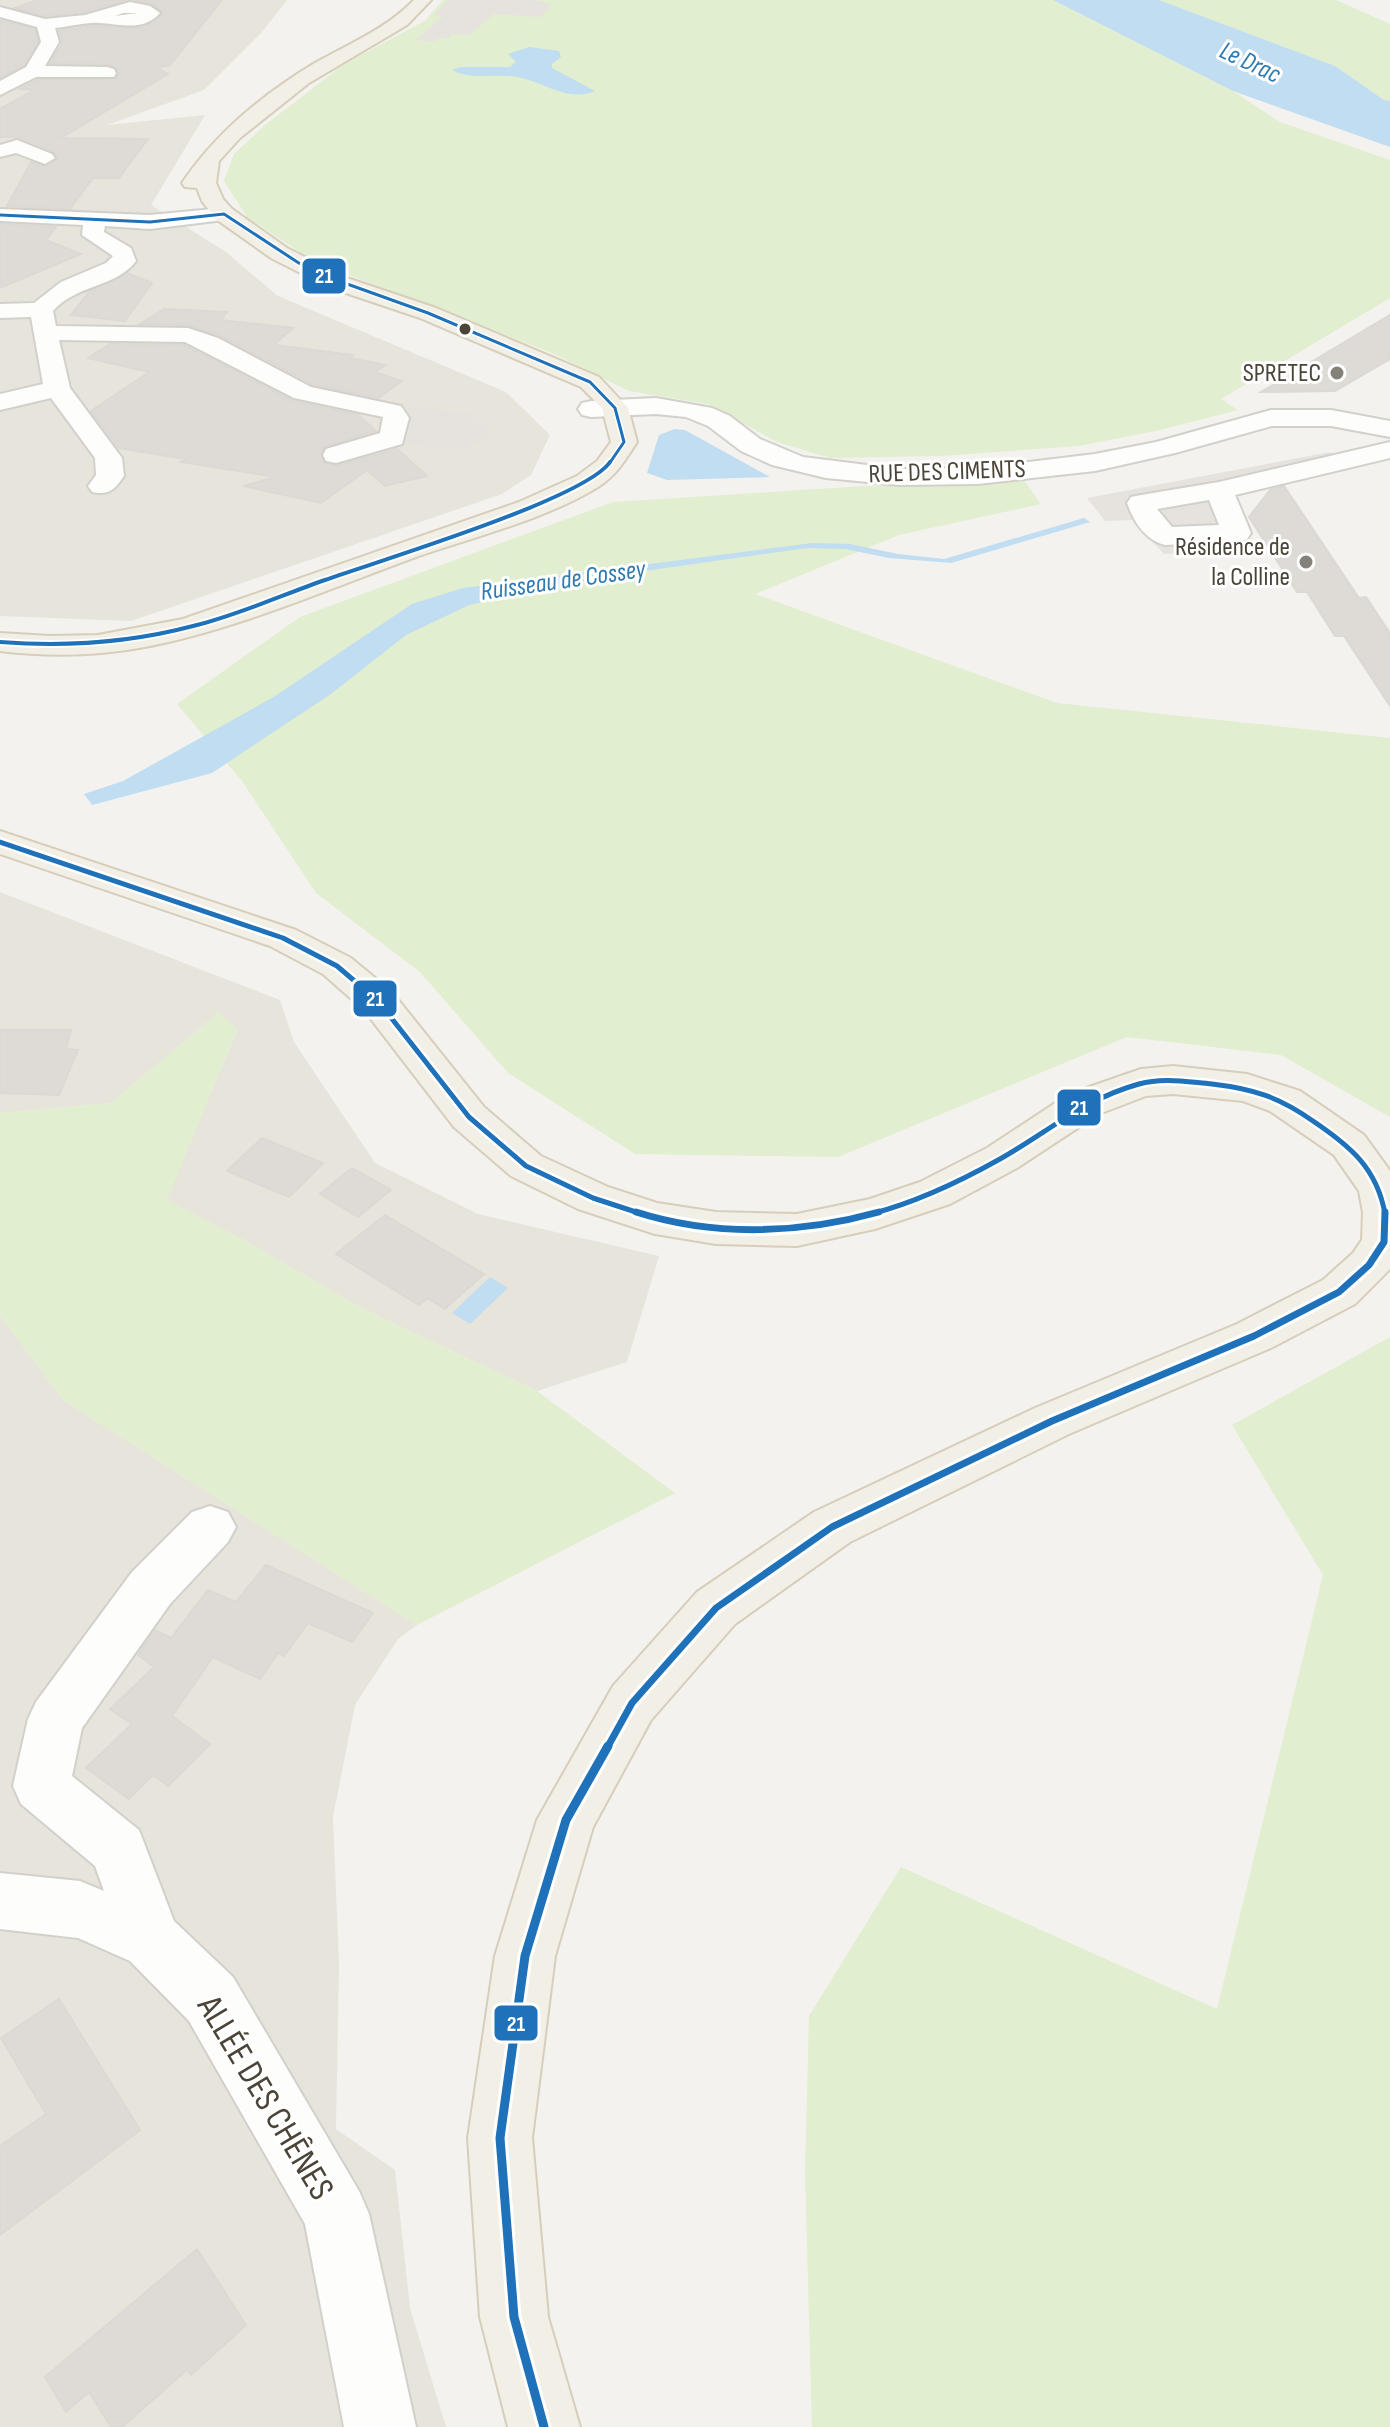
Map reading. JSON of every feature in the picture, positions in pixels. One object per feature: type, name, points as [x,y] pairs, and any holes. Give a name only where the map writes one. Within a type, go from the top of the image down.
[{"type":"main road","points":[[0,642],[61,647],[97,646],[159,636],[419,547],[548,499],[587,482],[617,456],[624,442],[623,427],[604,409],[527,367],[294,275],[216,216],[196,206],[189,190],[226,142],[280,95],[397,24],[423,0]]},
{"type":"main road","points":[[0,842],[283,938],[337,966],[378,1001],[469,1117],[526,1166],[593,1198],[655,1218],[716,1228],[797,1230],[875,1213],[935,1193],[1002,1158],[1084,1104],[1141,1083],[1173,1080],[1247,1088],[1285,1101],[1349,1145],[1380,1189],[1385,1213],[1384,1242],[1369,1265],[1339,1292],[1254,1336],[1052,1421],[832,1527],[716,1608],[632,1703],[566,1820],[561,1835],[525,1956],[500,2138],[514,2317],[544,2427]]},
{"type":"street","points":[[0,12],[45,24],[100,17]]},
{"type":"street","points":[[33,71],[50,42],[45,24]]},
{"type":"street","points":[[0,89],[33,71],[107,73]]},
{"type":"street","points":[[9,149],[43,148]]},
{"type":"street","points":[[0,215],[150,222],[216,216]]},
{"type":"street","points":[[95,220],[93,235],[123,253],[125,261],[114,269],[67,286],[50,297],[43,322],[57,389],[108,458],[110,476],[102,486]]},
{"type":"street","points":[[0,311],[43,322],[188,335],[222,349],[303,393],[392,412],[396,418],[393,438],[336,455]]},
{"type":"street","points":[[0,402],[57,389]]},
{"type":"street","name":"RUE DES CIMENTS","points":[[604,409],[662,407],[700,413],[717,420],[749,444],[779,458],[829,471],[888,477],[962,475],[1064,466],[1129,456],[1262,420],[1294,415],[1347,419],[1390,429]]},
{"type":"street","points":[[1219,490],[1390,450]]},
{"type":"street","points":[[151,1940],[118,1849],[41,1786],[56,1719],[151,1588],[210,1527]]},
{"type":"street","name":"ALLÉE DES CHÊNES","points":[[0,1901],[80,1910],[151,1940],[211,1999],[336,2214],[380,2427]]},
{"type":"shaded area","points":[[0,0],[287,0],[262,32],[204,90],[107,125],[205,115],[151,205],[226,252],[278,296],[506,392],[550,435],[531,475],[502,494],[131,621],[0,616]]},
{"type":"shaded area","points":[[448,0],[534,0],[552,4],[541,17],[494,14],[469,35],[452,34],[433,42],[416,40],[443,16],[434,15]]},
{"type":"shaded area","points":[[399,406],[474,414],[471,422],[494,424],[477,444],[456,449],[404,444]]},
{"type":"shaded area","points":[[1330,452],[1344,461],[1219,491],[1244,550],[1164,554],[1132,520],[1105,521],[1087,498]]},
{"type":"shaded area","points":[[0,892],[280,1000],[294,1042],[375,1163],[478,1214],[659,1256],[627,1362],[537,1391],[361,1308],[240,1238],[166,1200],[237,1030],[218,1013],[111,1103],[0,1113]]},
{"type":"shaded area","points":[[0,1315],[63,1400],[417,1625],[398,1639],[355,1705],[333,1817],[339,1964],[336,2129],[395,2170],[410,2308],[446,2427],[0,2427]]},
{"type":"green space","points":[[443,0],[1053,0],[1233,91],[1280,122],[1390,160],[1390,298],[1221,399],[1238,410],[1156,431],[1078,446],[941,456],[830,458],[777,442],[708,404],[629,391],[552,353],[315,262],[247,217],[224,181],[234,154],[265,125],[343,65],[426,20]]},
{"type":"green space","points":[[1159,0],[1336,0],[1390,24],[1390,101],[1335,66]]},
{"type":"green space","points":[[1021,476],[1041,504],[899,535],[755,594],[1057,703],[1390,738],[1390,1117],[1281,1055],[1127,1037],[838,1157],[635,1154],[508,1073],[420,972],[316,893],[242,781],[177,704],[300,617],[613,502]]},
{"type":"green space","points":[[218,1013],[237,1029],[167,1200],[361,1308],[537,1391],[675,1493],[417,1625],[63,1400],[0,1315],[0,1113],[111,1103]]},
{"type":"green space","points":[[1390,1337],[1390,2427],[812,2427],[805,2172],[809,2016],[901,1867],[1217,2009],[1323,1575],[1232,1425]]},
{"type":"water","name":"Le Drac","points":[[1053,0],[1159,0],[1335,66],[1390,101],[1390,147],[1233,91]]},
{"type":"water","points":[[529,47],[559,51],[561,57],[552,64],[552,68],[595,91],[573,94],[520,77],[472,76],[452,70],[461,67],[510,67],[516,62],[508,54]]},
{"type":"water","points":[[675,429],[685,430],[770,477],[667,480],[647,473],[659,435]]},
{"type":"water","name":"Ruisseau de Cossey","points":[[1084,518],[1090,522],[951,563],[889,558],[845,549],[807,548],[609,576],[469,605],[406,635],[331,694],[212,773],[92,805],[84,794],[123,781],[272,698],[412,604],[463,588],[812,543],[850,544],[944,559]]},
{"type":"water","points":[[490,1277],[508,1288],[470,1324],[452,1313]]},
{"type":"building","points":[[37,0],[126,0],[84,12],[45,16],[15,8]]},
{"type":"building","points":[[135,0],[222,0],[170,65],[157,68],[168,74],[61,138],[148,139],[119,178],[93,178],[70,209],[7,206],[31,162],[47,167],[58,159],[53,151],[18,137],[0,137],[0,109],[35,90],[20,89],[37,80],[117,78],[117,68],[108,64],[50,63],[62,44],[59,31],[94,26],[139,28],[162,15],[162,11],[152,4]]},
{"type":"building","points":[[0,20],[35,29],[38,42],[24,65],[0,78]]},
{"type":"building","points":[[0,224],[56,227],[46,240],[81,254],[0,288]]},
{"type":"building","points":[[127,273],[152,283],[125,321],[71,315],[89,292]]},
{"type":"building","points":[[164,309],[227,312],[221,320],[293,328],[274,345],[353,355],[350,358],[385,365],[375,372],[402,381],[378,398],[312,384],[219,335],[188,325],[140,324]]},
{"type":"building","name":"SPRETEC","points":[[1390,315],[1390,359],[1335,391],[1261,392]]},
{"type":"building","points":[[110,344],[184,345],[293,401],[358,415],[376,431],[325,446],[320,454],[323,462],[337,466],[397,449],[427,476],[385,486],[367,470],[321,503],[243,486],[276,477],[181,462],[186,459],[119,448],[91,411],[149,372],[88,358]]},
{"type":"building","name":"Résidence de la Colline","points":[[1284,486],[1359,598],[1366,597],[1390,633],[1390,706],[1344,636],[1335,636],[1307,592],[1297,592],[1249,517],[1270,490]]},
{"type":"building","points":[[0,1030],[71,1030],[66,1049],[78,1050],[59,1095],[0,1093]]},
{"type":"building","points":[[262,1138],[323,1163],[289,1197],[227,1171]]},
{"type":"building","points":[[352,1168],[391,1190],[358,1217],[320,1194]]},
{"type":"building","points":[[385,1215],[484,1274],[445,1309],[427,1298],[419,1305],[336,1254]]},
{"type":"building","points":[[266,1565],[373,1613],[352,1642],[308,1623],[284,1656],[278,1653],[260,1679],[213,1657],[172,1716],[210,1744],[168,1786],[153,1775],[129,1799],[86,1768],[132,1724],[110,1709],[154,1667],[138,1655],[155,1630],[171,1638],[208,1590],[236,1602]]},
{"type":"building","points":[[59,1999],[140,2130],[0,2235],[0,2146],[46,2114],[1,2038]]},
{"type":"building","points":[[197,2249],[246,2325],[191,2375],[187,2370],[122,2427],[111,2427],[89,2392],[66,2412],[45,2377]]},
{"type":"transit line","name":"21","points":[[0,215],[150,222],[224,214],[311,271],[428,313],[590,382],[615,408],[624,442],[607,467],[587,482],[529,508],[194,626],[98,644],[50,646],[0,642]]},
{"type":"transit line","name":"21","points":[[0,842],[283,938],[337,966],[378,1001],[469,1117],[526,1166],[593,1198],[655,1218],[716,1228],[797,1230],[875,1213],[935,1193],[1002,1158],[1084,1104],[1141,1083],[1173,1080],[1247,1088],[1285,1101],[1349,1145],[1380,1189],[1385,1213],[1384,1242],[1369,1265],[1339,1292],[1254,1336],[1052,1421],[832,1527],[716,1608],[632,1703],[566,1820],[525,1956],[500,2138],[514,2317],[544,2427]]},
{"type":"place","name":"SPRETEC","points":[[1337,373]]},
{"type":"place","name":"Résidence de la Colline","points":[[1306,562]]}]
